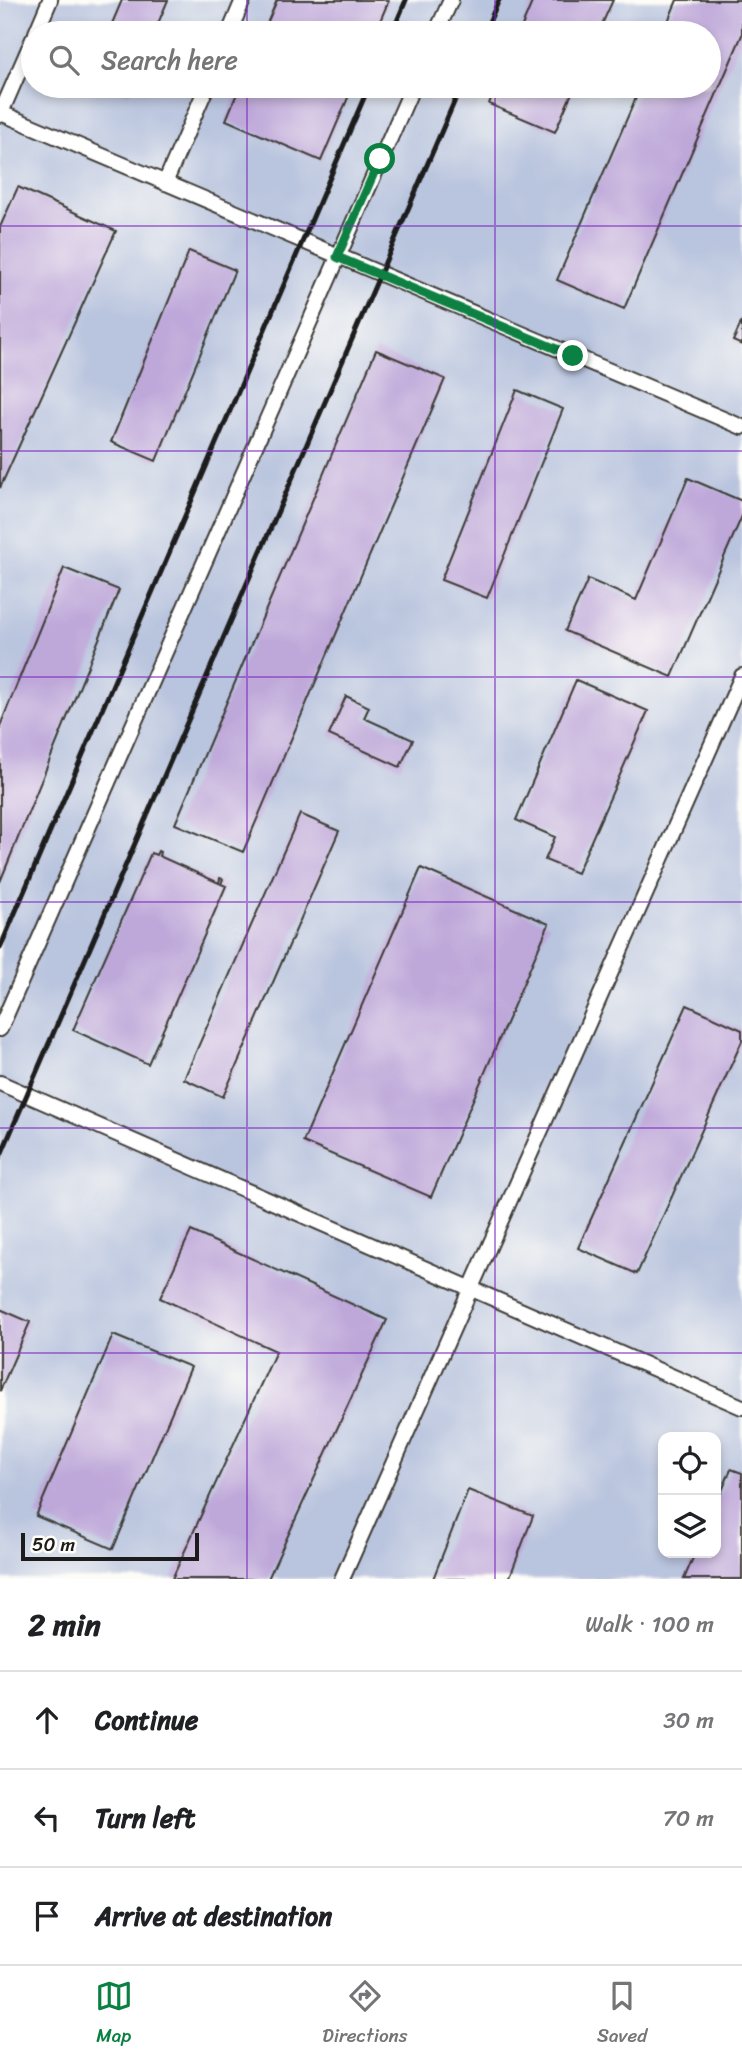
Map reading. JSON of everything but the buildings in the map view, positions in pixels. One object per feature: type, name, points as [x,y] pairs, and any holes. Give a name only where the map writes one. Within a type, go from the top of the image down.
[{"type":"lane","points":[[41,21],[50,0]]},
{"type":"lane","points":[[234,21],[243,0]]},
{"type":"lane","points":[[441,21],[451,0]]},
{"type":"lane","points":[[21,66],[0,114],[742,427]]},
{"type":"lane","points":[[165,183],[202,98]]},
{"type":"lane","points":[[0,1029],[408,98]]},
{"type":"lane","points":[[342,1579],[742,677]]},
{"type":"lane","points":[[0,1083],[742,1407]]},
{"type":"shaded area","points":[[0,0],[742,0],[742,1579],[0,1579]]},
{"type":"railway","points":[[397,21],[406,0]]},
{"type":"railway","points":[[489,21],[499,0]]},
{"type":"railway","points":[[0,948],[364,98]]},
{"type":"railway","points":[[0,1157],[456,98]]},
{"type":"route","points":[[380,159],[337,257],[573,356]]}]
